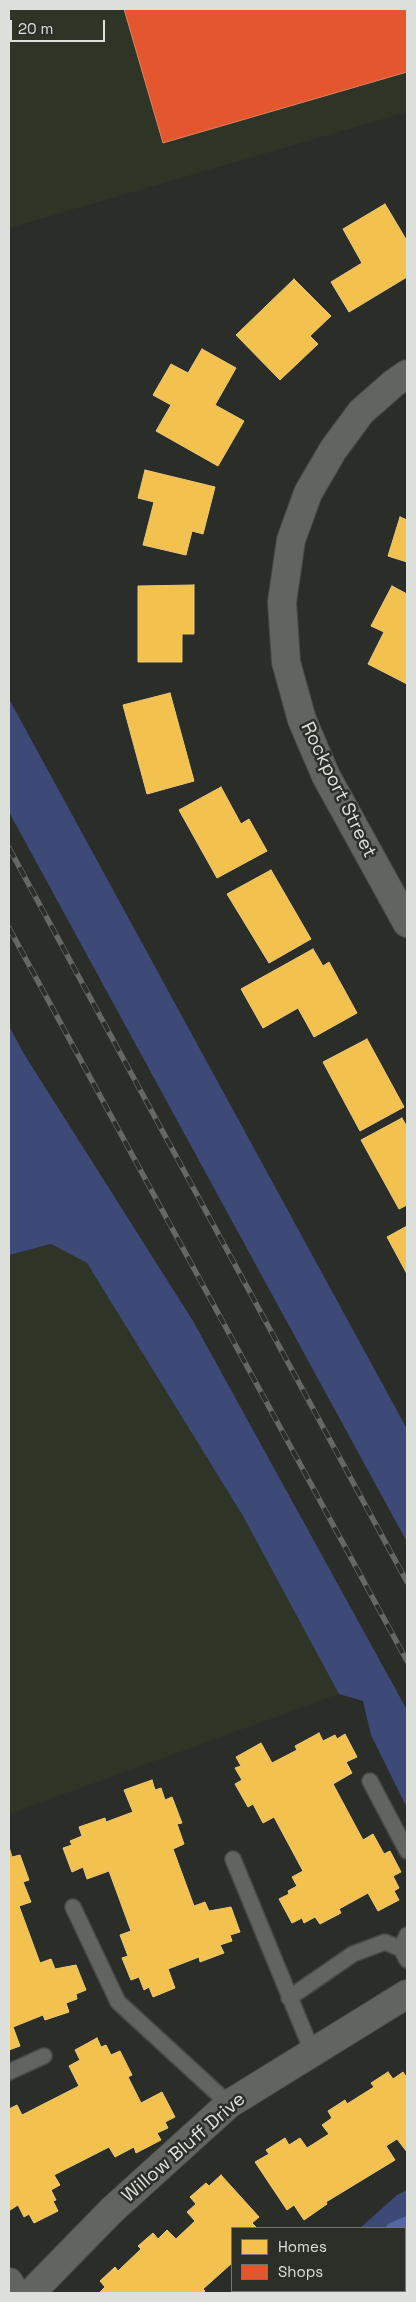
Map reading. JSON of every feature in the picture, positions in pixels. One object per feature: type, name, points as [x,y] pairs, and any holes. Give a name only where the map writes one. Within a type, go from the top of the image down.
[{"type":"street","name":"Rockport Street","points":[[407,374],[361,412],[333,450],[308,493],[291,540],[282,602],[286,662],[302,720],[326,776],[407,924]]},
{"type":"street","name":"Willow Bluff Drive","points":[[31,2293],[112,2210],[229,2104],[407,1994]]},
{"type":"street","points":[[9,2282],[15,2293]]},
{"type":"lane","points":[[370,1781],[407,1851]]},
{"type":"lane","points":[[233,1860],[312,2052]]},
{"type":"lane","points":[[72,1907],[118,2002],[229,2104]]},
{"type":"lane","points":[[289,1998],[353,1954],[385,1942],[404,1955],[407,1935]]},
{"type":"lane","points":[[9,2072],[44,2056]]},
{"type":"shaded area","points":[[9,9],[407,9],[407,112],[9,228]]},
{"type":"shaded area","points":[[9,699],[407,1429],[407,1542],[9,812]]},
{"type":"shaded area","points":[[9,1026],[24,1054],[193,1321],[407,1710],[407,1808],[371,1735],[363,1701],[339,1694],[243,1516],[87,1263],[51,1244],[9,1255]]},
{"type":"shaded area","points":[[51,1244],[87,1263],[243,1516],[339,1694],[9,1814],[9,1255]]},
{"type":"shaded area","points":[[407,2190],[407,2293],[288,2293],[406,2292],[406,2227],[361,2227],[397,2195]]},
{"type":"building: Homes","points":[[385,204],[407,241],[407,277],[349,312],[331,282],[362,263],[343,229]]},
{"type":"building: Homes","points":[[294,279],[331,316],[310,336],[318,344],[280,380],[236,335]]},
{"type":"building: Homes","points":[[202,349],[236,368],[215,405],[244,421],[218,466],[156,431],[171,405],[153,395],[171,364],[188,373]]},
{"type":"building: Homes","points":[[145,470],[215,487],[203,534],[192,531],[186,555],[143,545],[154,502],[138,498]]},
{"type":"building: Homes","points":[[400,517],[407,520],[407,562],[388,556]]},
{"type":"building: Homes","points":[[194,585],[194,634],[182,634],[182,662],[138,662],[138,586]]},
{"type":"building: Homes","points":[[392,586],[407,594],[407,684],[368,664],[384,632],[371,626]]},
{"type":"building: Homes","points":[[170,693],[194,781],[147,794],[123,705]]},
{"type":"building: Homes","points":[[221,787],[241,824],[249,819],[267,851],[217,878],[179,810]]},
{"type":"building: Homes","points":[[271,870],[311,939],[269,963],[227,894]]},
{"type":"building: Homes","points":[[313,949],[323,966],[329,962],[357,1013],[314,1037],[298,1008],[263,1028],[241,989]]},
{"type":"building: Homes","points":[[367,1039],[404,1107],[360,1131],[323,1062]]},
{"type":"building: Homes","points":[[402,1118],[407,1127],[407,1205],[399,1209],[361,1140]]},
{"type":"building: Homes","points":[[407,1226],[407,1274],[387,1237]]},
{"type":"building: Homes","points":[[319,1733],[323,1741],[335,1735],[337,1739],[345,1734],[357,1757],[346,1762],[352,1773],[333,1784],[363,1840],[373,1834],[384,1854],[390,1851],[401,1872],[393,1876],[399,1888],[394,1891],[399,1900],[378,1911],[368,1893],[339,1909],[341,1913],[320,1924],[315,1917],[304,1923],[302,1918],[292,1923],[279,1899],[289,1894],[288,1891],[297,1886],[292,1877],[303,1871],[274,1817],[263,1823],[253,1804],[248,1807],[235,1784],[242,1780],[235,1768],[241,1766],[236,1757],[261,1743],[272,1763],[297,1750],[295,1746]]},
{"type":"building: Homes","points":[[152,1780],[155,1790],[161,1788],[165,1800],[172,1797],[182,1823],[177,1824],[184,1844],[173,1849],[194,1906],[205,1902],[209,1911],[231,1907],[240,1932],[230,1935],[232,1941],[220,1945],[224,1953],[200,1962],[199,1957],[168,1969],[175,1988],[153,1997],[149,1987],[144,1990],[139,1977],[131,1980],[122,1958],[128,1956],[120,1935],[131,1931],[109,1871],[87,1879],[83,1867],[72,1872],[63,1848],[72,1845],[70,1841],[82,1836],[79,1827],[105,1818],[106,1822],[133,1812],[124,1790]]},
{"type":"building: Homes","points":[[9,1847],[12,1857],[20,1855],[29,1880],[23,1882],[31,1902],[19,1906],[40,1963],[51,1959],[55,1969],[76,1965],[86,1990],[76,1994],[77,1999],[66,2003],[69,2012],[45,2020],[43,2015],[13,2027],[20,2046],[9,2050]]},
{"type":"building: Homes","points":[[97,2038],[101,2047],[106,2045],[111,2055],[120,2051],[132,2075],[128,2077],[141,2103],[162,2092],[175,2117],[165,2122],[168,2128],[157,2133],[161,2140],[136,2153],[134,2147],[115,2157],[109,2147],[54,2175],[60,2185],[51,2190],[56,2200],[53,2201],[58,2211],[34,2223],[29,2214],[24,2217],[18,2205],[10,2210],[9,2206],[9,2109],[17,2105],[22,2115],[79,2086],[69,2066],[80,2060],[75,2050]]},
{"type":"building: Homes","points":[[388,2072],[393,2079],[403,2072],[407,2078],[407,2152],[397,2139],[386,2146],[395,2160],[326,2202],[327,2204],[304,2220],[294,2205],[287,2210],[255,2162],[269,2154],[266,2150],[285,2138],[289,2145],[300,2138],[307,2148],[329,2134],[322,2125],[332,2118],[328,2111],[345,2100],[347,2104],[374,2087],[371,2083]]},
{"type":"building: Homes","points":[[221,2175],[259,2217],[252,2223],[256,2227],[231,2227],[231,2264],[203,2289],[205,2291],[202,2293],[99,2293],[105,2287],[100,2281],[115,2267],[118,2271],[141,2249],[138,2246],[153,2233],[158,2239],[167,2230],[176,2239],[195,2221],[187,2212],[196,2204],[190,2197],[206,2183],[209,2186]]},
{"type":"building: Shops","points":[[124,9],[407,9],[407,72],[163,143]]},
{"type":"waterway","points":[[393,2227],[407,2221]]},
{"type":"railway","points":[[9,848],[407,1582]]},
{"type":"railway","points":[[9,928],[407,1661]]}]
